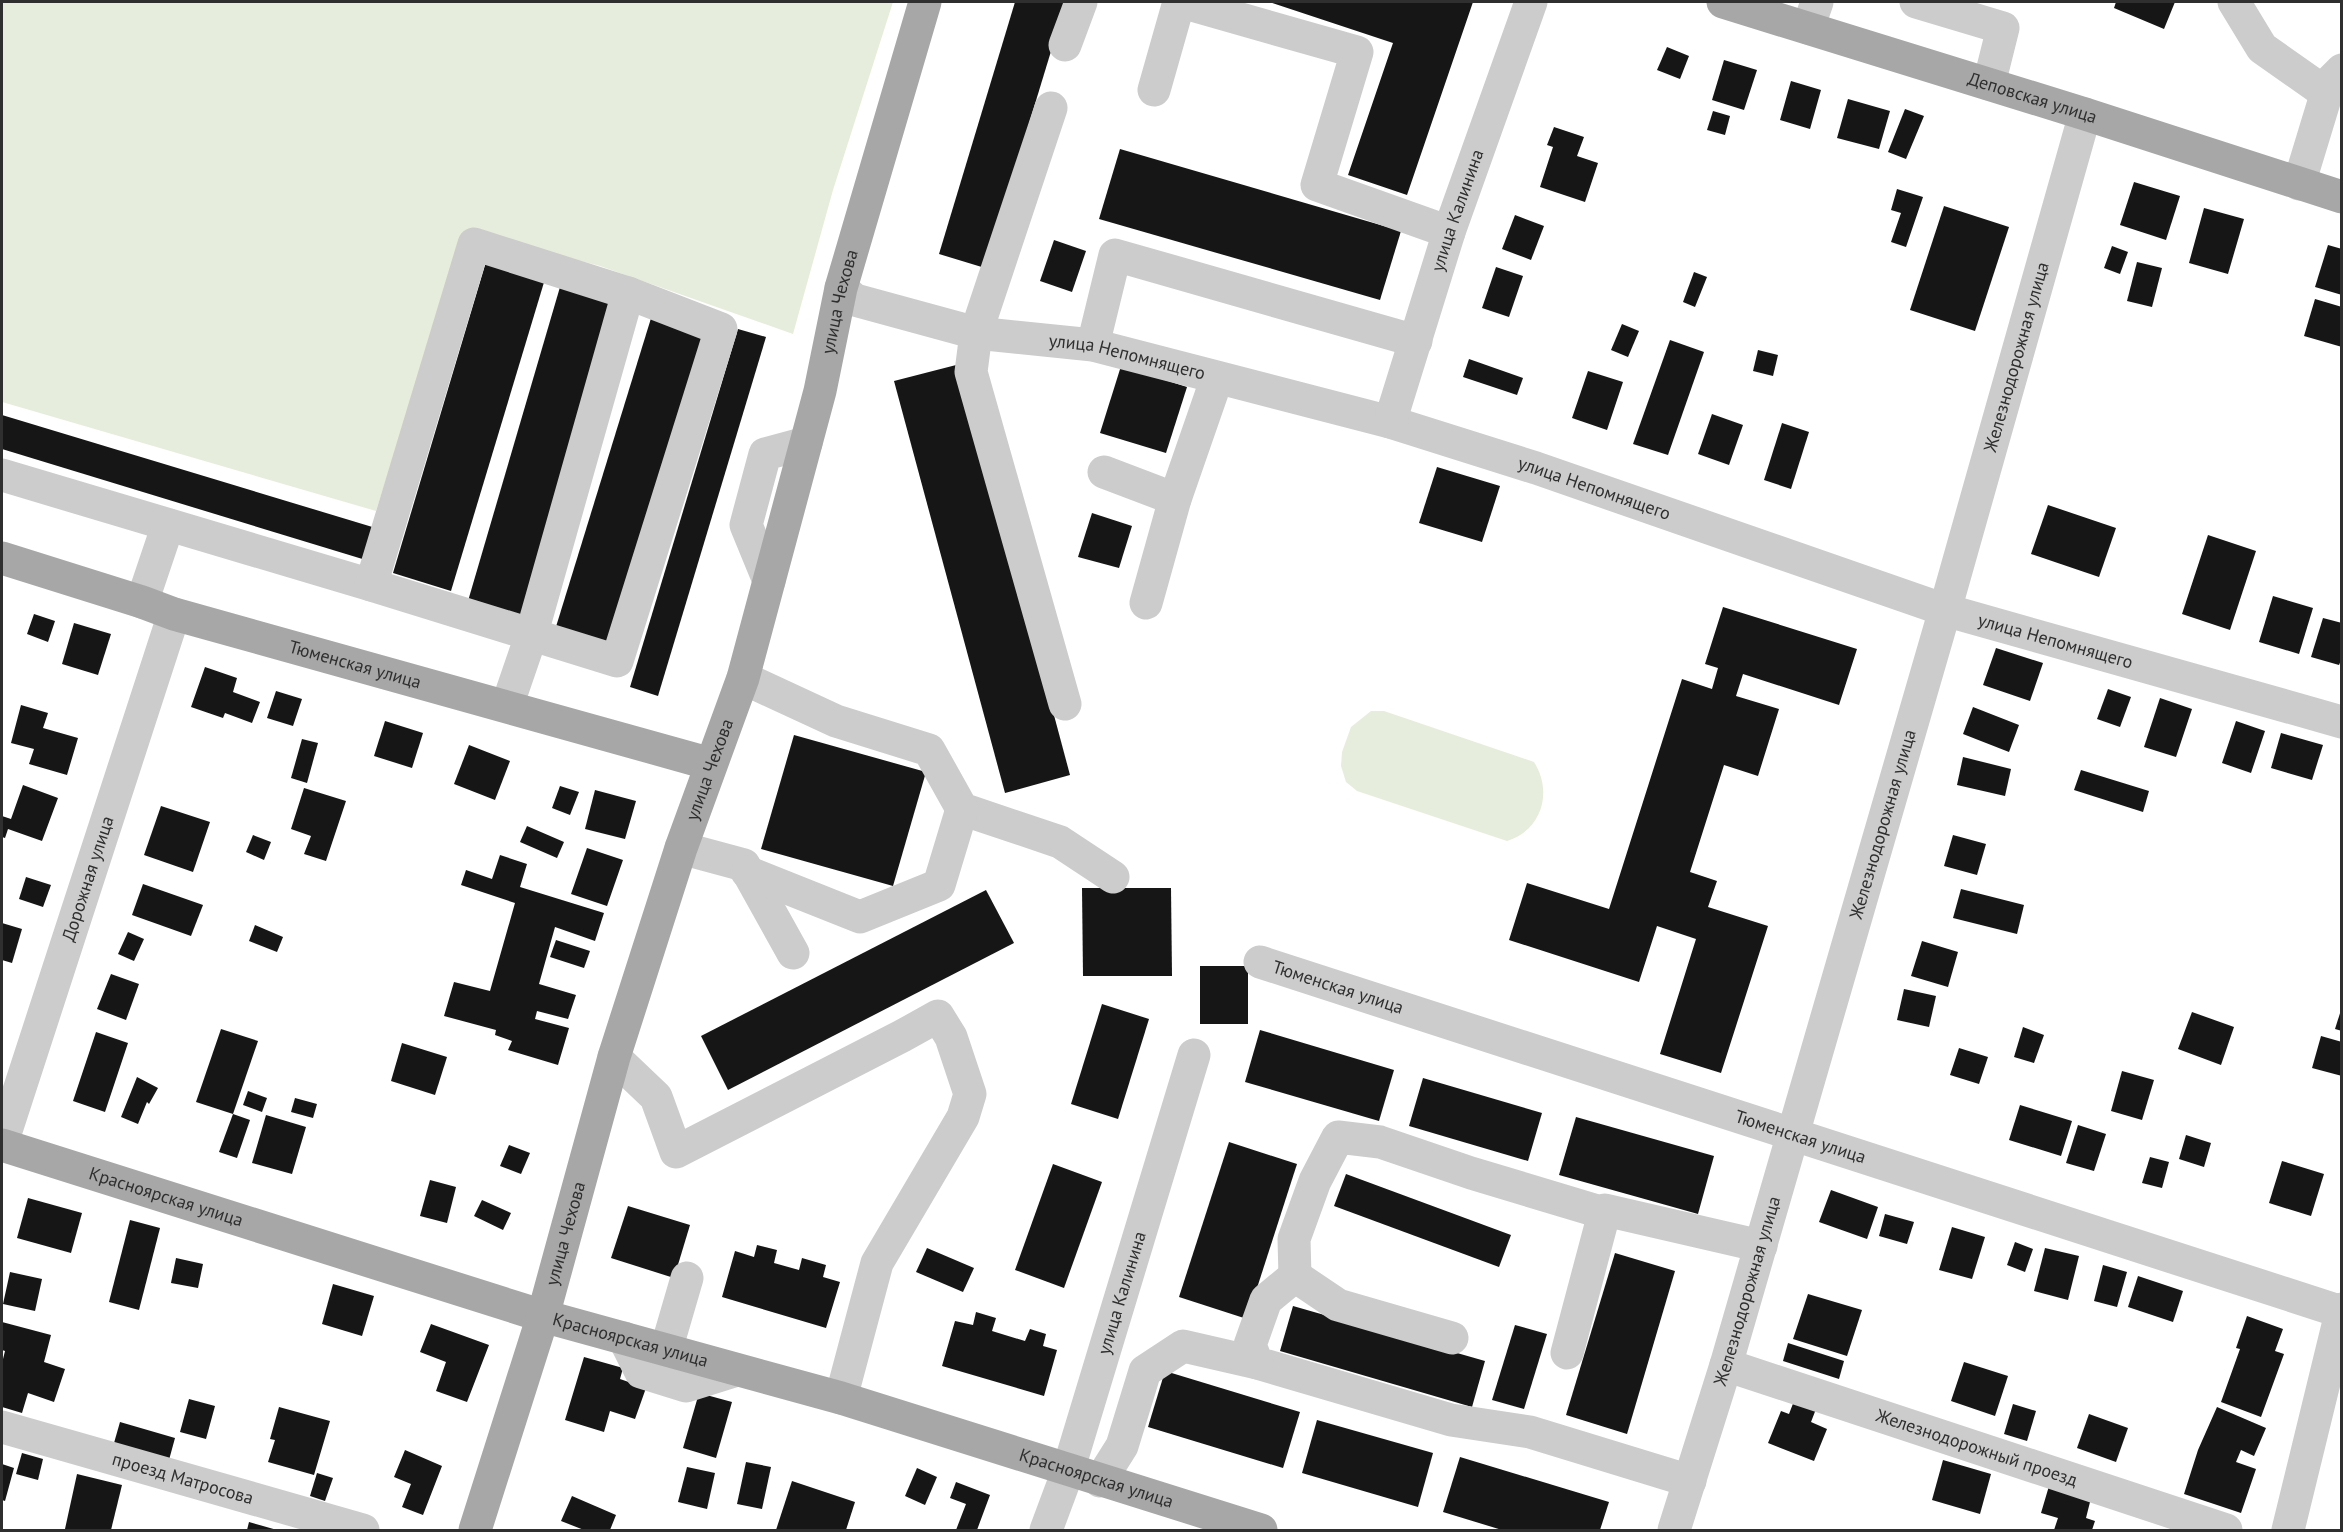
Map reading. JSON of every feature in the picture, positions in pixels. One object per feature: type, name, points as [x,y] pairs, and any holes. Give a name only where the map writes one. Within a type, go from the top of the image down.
[{"type":"main road","name":"улица Чехова","points":[[475,1530],[543,1316],[614,1057],[681,848],[743,678],[820,391],[841,288],[925,2]]},
{"type":"main road","name":"Деповская улица","points":[[1723,2],[1812,15],[1989,84],[2342,197]]},
{"type":"main road","name":"Тюменская улица","points":[[2,558],[174,614],[711,764]]},
{"type":"main road","name":"Красноярская улица","points":[[2,1144],[543,1316],[841,1398],[1261,1530]]},
{"type":"street","points":[[1065,45],[1081,2]]},
{"type":"street","points":[[1154,90],[1180,2],[1357,52],[1317,185],[1449,232]]},
{"type":"street","name":"улица Калинина","points":[[1390,422],[1449,232],[1531,2]]},
{"type":"street","points":[[1916,2],[2003,28],[1989,84]]},
{"type":"street","points":[[2234,2],[2262,48],[2334,81],[2299,184]]},
{"type":"street","points":[[1052,108],[976,333],[971,372],[1065,704]]},
{"type":"street","name":"Железнодорожная улица","points":[[1674,1530],[1761,1246],[1945,610],[2085,114]]},
{"type":"street","points":[[2,475],[617,661],[721,329],[628,293],[474,244],[371,585]]},
{"type":"street","points":[[1094,345],[1115,255],[1416,341]]},
{"type":"street","name":"улица Непомнящего","points":[[841,288],[855,300],[976,333],[1094,345],[1390,422],[1547,472],[1945,610],[2342,722]]},
{"type":"street","points":[[507,706],[531,636],[628,293]]},
{"type":"street","points":[[1146,603],[1175,499],[1217,378]]},
{"type":"street","points":[[1104,472],[1175,499]]},
{"type":"street","points":[[142,602],[168,525]]},
{"type":"street","name":"Дорожная улица","points":[[2,1144],[174,614]]},
{"type":"street","points":[[743,678],[836,721],[929,750],[962,809],[1060,842],[1113,877]]},
{"type":"street","points":[[747,872],[860,917],[939,885],[962,809]]},
{"type":"street","points":[[681,848],[744,865],[793,953]]},
{"type":"street","name":"Тюменская улица","points":[[1260,962],[2341,1311]]},
{"type":"street","points":[[614,1057],[656,1097],[676,1152],[938,1016],[951,1037],[970,1094],[963,1117],[877,1263],[841,1398]]},
{"type":"street","name":"улица Калинина","points":[[1047,1530],[1068,1471],[1194,1055]]},
{"type":"street","points":[[1295,1276],[1294,1239],[1315,1181],[1338,1137],[1380,1142],[1471,1173],[1604,1213]]},
{"type":"street","points":[[1567,1353],[1605,1210],[1761,1246]]},
{"type":"street","points":[[1295,1276],[1338,1305],[1452,1338]]},
{"type":"street","points":[[1257,1363],[1250,1345],[1266,1300],[1295,1276]]},
{"type":"street","points":[[666,1350],[687,1278]]},
{"type":"street","points":[[2288,1530],[2341,1311]]},
{"type":"street","points":[[624,1338],[641,1372],[686,1386],[736,1370]]},
{"type":"street","points":[[1100,1481],[1122,1446],[1145,1371],[1183,1346],[1257,1363],[1451,1420],[1530,1432],[1690,1481]]},
{"type":"street","name":"Железнодорожный проезд","points":[[1726,1365],[2226,1530]]},
{"type":"street","name":"проезд Матросова","points":[[2,1427],[363,1530]]},
{"type":"green space","points":[[2,2],[893,2],[833,190],[793,334],[600,266],[465,231],[376,511],[2,402]]},
{"type":"green space","points":[[1371,711],[1384,711],[1534,762],[1543,785],[1541,809],[1536,819],[1519,836],[1507,841],[1357,791],[1346,782],[1341,766],[1342,752],[1351,727]]},
{"type":"building","points":[[1015,2],[1066,2],[985,268],[939,254]]},
{"type":"building","points":[[1269,2],[1473,2],[1407,195],[1348,175],[1393,43]]},
{"type":"building","points":[[2116,2],[2175,2],[2164,29],[2114,8]]},
{"type":"building","points":[[1667,47],[1689,56],[1680,79],[1657,70]]},
{"type":"building","points":[[1724,60],[1757,70],[1744,110],[1712,100]]},
{"type":"building","points":[[1791,81],[1821,90],[1810,129],[1780,120]]},
{"type":"building","points":[[1848,99],[1890,111],[1879,149],[1837,138]]},
{"type":"building","points":[[1905,109],[1924,116],[1906,159],[1888,152]]},
{"type":"building","points":[[1713,111],[1730,116],[1725,135],[1707,130]]},
{"type":"building","points":[[1554,127],[1584,137],[1577,156],[1598,163],[1585,202],[1540,187],[1553,147],[1547,145]]},
{"type":"building","points":[[1120,149],[1401,231],[1380,300],[1099,219]]},
{"type":"building","points":[[2134,182],[2180,196],[2166,240],[2120,225]]},
{"type":"building","points":[[1897,189],[1923,197],[1906,247],[1891,242],[1901,213],[1891,210]]},
{"type":"building","points":[[1944,206],[2009,227],[1975,331],[1910,310]]},
{"type":"building","points":[[2204,208],[2244,219],[2228,274],[2189,263]]},
{"type":"building","points":[[1515,215],[1544,226],[1531,260],[1502,249]]},
{"type":"building","points":[[1054,240],[1086,251],[1072,292],[1040,281]]},
{"type":"building","points":[[2328,245],[2342,249],[2342,295],[2315,287]]},
{"type":"building","points":[[2112,246],[2128,252],[2120,274],[2104,268]]},
{"type":"building","points":[[486,262],[545,279],[451,591],[393,573]]},
{"type":"building","points":[[2137,262],[2162,268],[2152,307],[2127,301]]},
{"type":"building","points":[[1496,267],[1523,276],[1509,317],[1482,308]]},
{"type":"building","points":[[1694,272],[1707,277],[1695,307],[1683,302]]},
{"type":"building","points":[[560,287],[617,304],[525,618],[468,601]]},
{"type":"building","points":[[2315,299],[2342,307],[2342,347],[2304,336]]},
{"type":"building","points":[[652,315],[708,332],[611,647],[555,630]]},
{"type":"building","points":[[1622,324],[1639,331],[1628,357],[1611,350]]},
{"type":"building","points":[[738,329],[766,337],[658,696],[630,687]]},
{"type":"building","points":[[1670,340],[1704,352],[1668,455],[1633,444]]},
{"type":"building","points":[[1758,350],[1778,355],[1773,376],[1753,371]]},
{"type":"building","points":[[1469,359],[1523,378],[1517,395],[1463,377]]},
{"type":"building","points":[[960,364],[1070,775],[1005,793],[894,381]]},
{"type":"building","points":[[1121,366],[1187,387],[1166,453],[1100,433]]},
{"type":"building","points":[[1588,371],[1623,382],[1607,430],[1572,418]]},
{"type":"building","points":[[1712,414],[1743,425],[1729,465],[1698,454]]},
{"type":"building","points":[[2,415],[379,529],[369,561],[2,449]]},
{"type":"building","points":[[1782,423],[1809,432],[1791,489],[1764,480]]},
{"type":"building","points":[[1437,467],[1500,486],[1482,542],[1419,523]]},
{"type":"building","points":[[2048,505],[2116,528],[2099,577],[2031,554]]},
{"type":"building","points":[[1092,513],[1132,526],[1119,568],[1078,557]]},
{"type":"building","points":[[2208,535],[2256,551],[2230,630],[2182,614]]},
{"type":"building","points":[[2273,596],[2313,608],[2299,654],[2259,642]]},
{"type":"building","points":[[1723,607],[1857,649],[1839,705],[1743,674],[1736,696],[1779,709],[1758,776],[1724,765],[1690,872],[1717,881],[1708,907],[1768,926],[1721,1073],[1660,1054],[1696,939],[1657,926],[1639,982],[1509,940],[1527,883],[1609,909],[1682,679],[1712,689],[1718,668],[1705,664]]},
{"type":"building","points":[[34,614],[55,621],[48,642],[27,634]]},
{"type":"building","points":[[2323,618],[2342,623],[2342,658],[2339,665],[2311,657]]},
{"type":"building","points":[[74,623],[111,634],[98,675],[62,664]]},
{"type":"building","points":[[1996,648],[2043,663],[2030,701],[1983,685]]},
{"type":"building","points":[[205,667],[237,678],[233,692],[260,702],[252,723],[225,713],[223,718],[191,707]]},
{"type":"building","points":[[2108,689],[2131,697],[2120,727],[2097,719]]},
{"type":"building","points":[[276,691],[302,699],[293,726],[267,718]]},
{"type":"building","points":[[2160,698],[2192,709],[2176,757],[2144,747]]},
{"type":"building","points":[[21,705],[48,713],[43,728],[78,738],[67,775],[29,764],[34,749],[11,743]]},
{"type":"building","points":[[1973,707],[2019,725],[2009,752],[1963,734]]},
{"type":"building","points":[[385,721],[423,733],[412,768],[374,756]]},
{"type":"building","points":[[2236,721],[2265,731],[2251,773],[2222,763]]},
{"type":"building","points":[[2281,733],[2323,745],[2312,780],[2271,768]]},
{"type":"building","points":[[794,735],[926,772],[893,886],[761,849]]},
{"type":"building","points":[[302,739],[318,743],[307,783],[291,778]]},
{"type":"building","points":[[469,745],[510,761],[495,800],[454,784]]},
{"type":"building","points":[[1963,757],[2011,769],[2005,796],[1957,785]]},
{"type":"building","points":[[2081,770],[2149,791],[2143,812],[2074,790]]},
{"type":"building","points":[[23,785],[58,798],[42,841],[8,829],[5,838],[2,837],[2,816],[11,819]]},
{"type":"building","points":[[560,786],[579,792],[570,815],[552,808]]},
{"type":"building","points":[[304,788],[346,801],[326,861],[304,854],[311,836],[291,829]]},
{"type":"building","points":[[595,790],[636,801],[625,839],[585,829]]},
{"type":"building","points":[[161,806],[210,822],[193,872],[144,855]]},
{"type":"building","points":[[527,826],[564,842],[557,858],[520,842]]},
{"type":"building","points":[[253,835],[271,842],[264,860],[246,852]]},
{"type":"building","points":[[1953,835],[1986,844],[1977,875],[1944,866]]},
{"type":"building","points":[[587,848],[623,860],[607,906],[571,894]]},
{"type":"building","points":[[500,855],[527,864],[520,887],[604,913],[595,941],[555,927],[539,984],[576,995],[568,1019],[537,1011],[535,1019],[569,1028],[558,1065],[508,1050],[512,1041],[495,1035],[496,1030],[444,1016],[454,982],[490,991],[515,903],[461,885],[466,870],[492,879]]},
{"type":"building","points":[[26,877],[51,885],[43,907],[19,899]]},
{"type":"building","points":[[143,884],[203,905],[191,936],[132,915]]},
{"type":"building","points":[[1082,888],[1171,888],[1172,976],[1083,976]]},
{"type":"building","points":[[1961,889],[2024,905],[2017,934],[1953,918]]},
{"type":"building","points":[[986,890],[1014,943],[728,1090],[701,1036]]},
{"type":"building","points":[[2,923],[22,929],[12,963],[2,960]]},
{"type":"building","points":[[255,925],[283,937],[277,952],[249,941]]},
{"type":"building","points":[[128,932],[144,939],[134,961],[118,954]]},
{"type":"building","points":[[556,940],[590,951],[584,968],[550,957]]},
{"type":"building","points":[[1922,941],[1958,952],[1948,987],[1911,976]]},
{"type":"building","points":[[1200,966],[1248,966],[1248,1024],[1200,1024]]},
{"type":"building","points":[[111,974],[139,984],[126,1020],[97,1009]]},
{"type":"building","points":[[1904,989],[1936,996],[1929,1027],[1897,1020]]},
{"type":"building","points":[[1102,1004],[1149,1019],[1118,1119],[1071,1104]]},
{"type":"building","points":[[2342,1010],[2342,1031],[2335,1029]]},
{"type":"building","points":[[2192,1012],[2234,1027],[2221,1065],[2178,1049]]},
{"type":"building","points":[[2023,1027],[2044,1035],[2034,1063],[2014,1057]]},
{"type":"building","points":[[221,1029],[258,1041],[233,1114],[196,1102]]},
{"type":"building","points":[[1260,1030],[1394,1070],[1379,1121],[1245,1082]]},
{"type":"building","points":[[96,1032],[128,1043],[105,1112],[73,1101]]},
{"type":"building","points":[[2321,1036],[2342,1042],[2342,1076],[2312,1068]]},
{"type":"building","points":[[402,1043],[447,1057],[435,1095],[391,1081]]},
{"type":"building","points":[[1959,1048],[1988,1057],[1979,1084],[1950,1075]]},
{"type":"building","points":[[2122,1071],[2154,1080],[2142,1120],[2111,1111]]},
{"type":"building","points":[[137,1077],[158,1088],[149,1104],[147,1102],[138,1124],[121,1117]]},
{"type":"building","points":[[1423,1078],[1542,1113],[1528,1161],[1409,1126]]},
{"type":"building","points":[[248,1091],[267,1098],[262,1112],[243,1105]]},
{"type":"building","points":[[295,1098],[317,1104],[313,1118],[291,1112]]},
{"type":"building","points":[[2020,1105],[2072,1121],[2061,1156],[2009,1140]]},
{"type":"building","points":[[233,1114],[250,1120],[237,1158],[219,1152]]},
{"type":"building","points":[[266,1115],[306,1127],[292,1174],[252,1163]]},
{"type":"building","points":[[1576,1117],[1714,1156],[1698,1214],[1559,1175]]},
{"type":"building","points":[[2078,1125],[2106,1134],[2094,1171],[2066,1163]]},
{"type":"building","points":[[2186,1135],[2211,1143],[2204,1167],[2179,1159]]},
{"type":"building","points":[[1229,1142],[1297,1164],[1247,1319],[1179,1297]]},
{"type":"building","points":[[509,1145],[530,1153],[521,1174],[500,1166]]},
{"type":"building","points":[[2150,1157],[2169,1162],[2162,1188],[2142,1183]]},
{"type":"building","points":[[2282,1161],[2324,1174],[2311,1216],[2269,1203]]},
{"type":"building","points":[[1053,1164],[1102,1182],[1064,1288],[1015,1270]]},
{"type":"building","points":[[1346,1174],[1511,1235],[1499,1267],[1334,1206]]},
{"type":"building","points":[[430,1180],[456,1187],[447,1223],[420,1216]]},
{"type":"building","points":[[1831,1190],[1878,1207],[1867,1239],[1819,1222]]},
{"type":"building","points":[[28,1198],[82,1213],[71,1253],[17,1238]]},
{"type":"building","points":[[482,1200],[511,1213],[503,1230],[474,1216]]},
{"type":"building","points":[[628,1206],[690,1225],[674,1278],[611,1258]]},
{"type":"building","points":[[1885,1214],[1914,1222],[1907,1244],[1879,1236]]},
{"type":"building","points":[[130,1220],[160,1228],[139,1310],[109,1302]]},
{"type":"building","points":[[1952,1227],[1985,1237],[1972,1279],[1939,1270]]},
{"type":"building","points":[[2015,1242],[2033,1249],[2025,1272],[2007,1265]]},
{"type":"building","points":[[757,1245],[777,1250],[774,1263],[799,1270],[802,1258],[826,1265],[823,1277],[840,1282],[826,1328],[722,1297],[735,1251],[754,1257]]},
{"type":"building","points":[[927,1248],[974,1268],[963,1292],[916,1272]]},
{"type":"building","points":[[2045,1248],[2079,1256],[2068,1300],[2034,1291]]},
{"type":"building","points":[[1615,1253],[1675,1271],[1627,1434],[1566,1415]]},
{"type":"building","points":[[176,1258],[203,1264],[198,1288],[171,1283]]},
{"type":"building","points":[[2103,1265],[2127,1272],[2117,1307],[2094,1301]]},
{"type":"building","points":[[10,1272],[42,1279],[35,1311],[3,1304]]},
{"type":"building","points":[[2138,1276],[2183,1291],[2173,1322],[2128,1307]]},
{"type":"building","points":[[333,1284],[374,1296],[362,1336],[322,1324]]},
{"type":"building","points":[[1808,1294],[1862,1310],[1847,1356],[1793,1339]]},
{"type":"building","points":[[1293,1306],[1485,1361],[1472,1407],[1280,1351]]},
{"type":"building","points":[[976,1312],[996,1318],[992,1331],[1025,1341],[1030,1329],[1046,1334],[1043,1346],[1057,1350],[1044,1396],[942,1366],[955,1321],[973,1325]]},
{"type":"building","points":[[2247,1316],[2283,1329],[2275,1351],[2284,1354],[2261,1417],[2221,1402],[2240,1349],[2236,1348]]},
{"type":"building","points":[[2,1322],[51,1335],[44,1362],[65,1369],[54,1402],[28,1393],[22,1413],[2,1407],[2,1363],[5,1351],[2,1350]]},
{"type":"building","points":[[431,1324],[489,1345],[467,1402],[436,1391],[446,1362],[420,1352]]},
{"type":"building","points":[[1515,1325],[1547,1334],[1524,1409],[1492,1400]]},
{"type":"building","points":[[1788,1343],[1844,1361],[1839,1379],[1783,1361]]},
{"type":"building","points":[[584,1357],[623,1368],[620,1379],[646,1388],[635,1419],[610,1411],[604,1432],[565,1420]]},
{"type":"building","points":[[1964,1362],[2008,1376],[1995,1416],[1951,1401]]},
{"type":"building","points":[[1165,1371],[1300,1412],[1283,1468],[1148,1427]]},
{"type":"building","points":[[699,1393],[732,1402],[716,1458],[683,1448]]},
{"type":"building","points":[[189,1399],[215,1406],[206,1439],[180,1432]]},
{"type":"building","points":[[1794,1401],[1816,1409],[1811,1422],[1827,1429],[1814,1461],[1768,1443],[1781,1411],[1789,1414]]},
{"type":"building","points":[[2013,1404],[2036,1411],[2027,1441],[2004,1434]]},
{"type":"building","points":[[279,1407],[330,1421],[314,1475],[268,1462],[275,1440],[270,1439]]},
{"type":"building","points":[[2217,1407],[2266,1428],[2254,1456],[2241,1450],[2236,1462],[2256,1469],[2241,1513],[2184,1494],[2198,1450]]},
{"type":"building","points":[[2089,1414],[2128,1428],[2116,1462],[2077,1448]]},
{"type":"building","points":[[1317,1420],[1433,1453],[1418,1507],[1302,1473]]},
{"type":"building","points":[[120,1422],[175,1438],[169,1460],[114,1443]]},
{"type":"building","points":[[405,1450],[442,1466],[423,1515],[402,1507],[411,1484],[394,1477]]},
{"type":"building","points":[[22,1453],[43,1459],[38,1480],[16,1474]]},
{"type":"building","points":[[1460,1457],[1609,1502],[1600,1530],[1502,1530],[1443,1512]]},
{"type":"building","points":[[1943,1460],[1991,1474],[1980,1514],[1932,1500]]},
{"type":"building","points":[[746,1462],[771,1467],[762,1509],[737,1504]]},
{"type":"building","points":[[2,1464],[14,1468],[5,1501],[2,1500]]},
{"type":"building","points":[[687,1467],[715,1473],[707,1509],[678,1502]]},
{"type":"building","points":[[917,1468],[937,1477],[925,1505],[905,1496]]},
{"type":"building","points":[[317,1473],[333,1478],[325,1501],[310,1496]]},
{"type":"building","points":[[77,1474],[122,1485],[111,1530],[65,1529]]},
{"type":"building","points":[[792,1481],[855,1502],[846,1530],[776,1530]]},
{"type":"building","points":[[956,1482],[990,1495],[977,1530],[956,1530],[966,1504],[950,1498]]},
{"type":"building","points":[[2049,1486],[2091,1498],[2086,1518],[2095,1521],[2092,1530],[2054,1530],[2058,1518],[2041,1513]]},
{"type":"building","points":[[572,1496],[616,1515],[610,1530],[584,1530],[561,1521]]},
{"type":"building","points":[[249,1522],[277,1530],[247,1530]]}]
